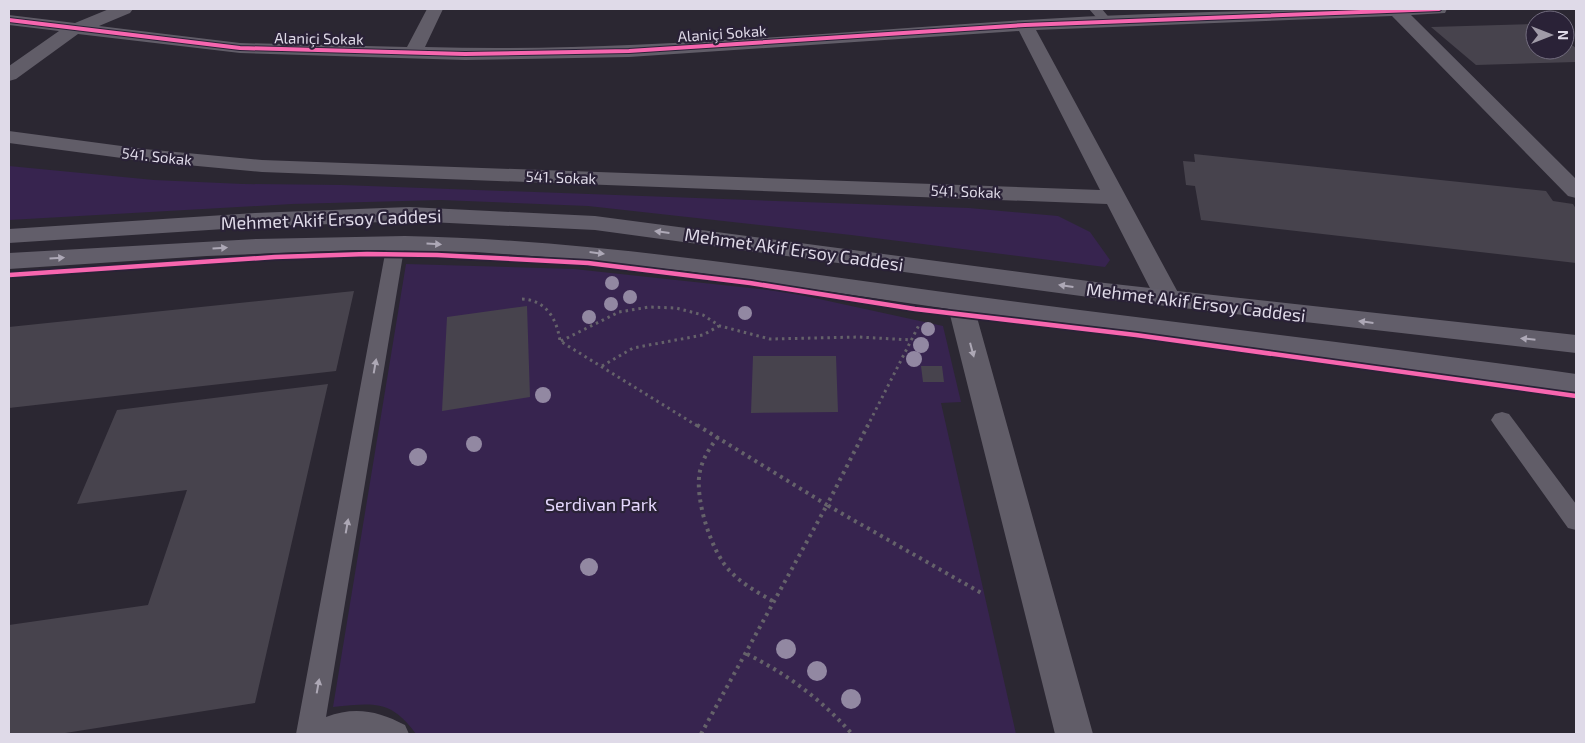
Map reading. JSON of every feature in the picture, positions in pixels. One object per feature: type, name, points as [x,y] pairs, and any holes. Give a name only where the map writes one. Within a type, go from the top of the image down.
[{"type":"main road","name":"Mehmet Akif Ersoy Caddesi","points":[[9,236],[255,220],[409,214],[595,223],[1168,298],[1576,344]]},
{"type":"main road","name":"Mehmet Akif Ersoy Caddesi","points":[[9,261],[238,247],[396,243],[580,251],[745,271],[962,309],[1467,368],[1576,384]]},
{"type":"street","points":[[9,75],[72,30],[124,9]]},
{"type":"street","points":[[413,52],[435,9]]},
{"type":"street","points":[[978,9],[995,28]]},
{"type":"street","name":"Alaniçi Sokak","points":[[9,20],[72,30],[240,48],[413,52],[629,51],[995,28],[1101,15],[1438,9]]},
{"type":"street","points":[[1396,10],[1576,191]]},
{"type":"street","points":[[1025,24],[1168,298]]},
{"type":"street","name":"541. Sokak","points":[[9,137],[144,155],[262,166],[1114,197]]},
{"type":"street","points":[[962,309],[1074,734]]},
{"type":"lane","points":[[310,734],[396,243]]},
{"type":"lane","points":[[1502,420],[1576,521]]},
{"type":"lane","points":[[320,734],[333,727],[356,722],[378,725],[395,734]]},
{"type":"path","points":[[522,299],[536,300],[542,304],[557,324],[561,341],[827,505],[983,594]]},
{"type":"path","points":[[561,341],[619,312],[649,307],[676,308],[703,315],[720,326],[770,338],[859,337],[912,340]]},
{"type":"path","points":[[701,734],[731,677],[747,654],[827,505],[925,311],[962,309]]},
{"type":"path","points":[[602,366],[634,348],[703,335],[720,326]]},
{"type":"path","points":[[718,437],[706,453],[699,474],[702,505],[711,536],[725,566],[752,589],[774,602]]},
{"type":"path","points":[[747,654],[793,681],[830,709],[852,734]]},
{"type":"green space","points":[[9,166],[154,180],[243,184],[342,185],[969,208],[1058,216],[1090,232],[1110,260],[1105,267],[851,235],[588,206],[441,200],[292,204],[9,220]]},
{"type":"green space","name":"Serdivan Park","points":[[406,264],[574,269],[787,292],[943,326],[961,402],[941,403],[1016,734],[416,734],[398,714],[380,706],[333,707]]},
{"type":"building","points":[[1525,24],[1525,60],[1575,60],[1575,47],[1576,62],[1476,65],[1431,27]]},
{"type":"building","points":[[1194,154],[1546,191],[1553,201],[1573,204],[1576,209],[1576,263],[1201,220],[1195,186],[1186,185],[1183,161],[1195,162]]},
{"type":"building","points":[[354,291],[336,371],[9,408],[9,327]]},
{"type":"building","points":[[527,306],[530,397],[442,411],[447,317]]},
{"type":"building","points":[[753,356],[836,356],[838,412],[751,413]]},
{"type":"building","points":[[921,366],[942,366],[944,382],[923,382]]},
{"type":"building","points":[[328,384],[255,703],[59,734],[9,734],[9,625],[148,605],[187,490],[77,504],[117,410]]},
{"type":"cycle path","points":[[9,20],[240,48],[465,54],[629,51],[1025,25],[1439,9]]},
{"type":"cycle path","points":[[9,275],[275,257],[367,254],[437,255],[588,263],[750,283],[915,309],[1136,335],[1576,396]]}]
